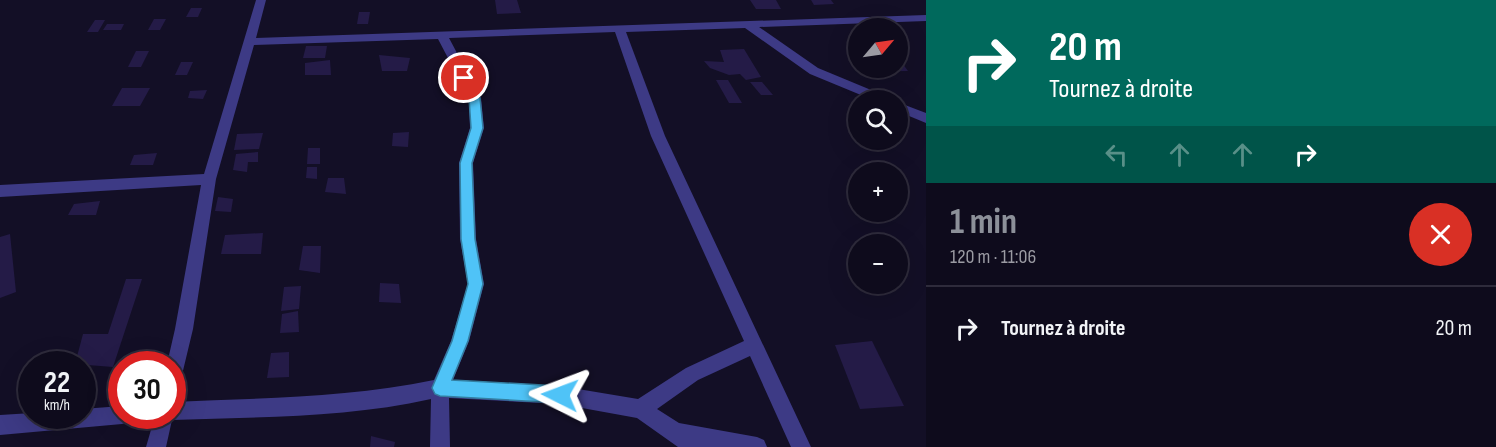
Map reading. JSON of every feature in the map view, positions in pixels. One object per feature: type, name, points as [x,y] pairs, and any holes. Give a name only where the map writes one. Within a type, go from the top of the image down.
[{"type":"street","points":[[179,351],[209,179],[261,0]]},
{"type":"street","points":[[249,42],[926,18]]},
{"type":"street","points":[[748,25],[814,71],[860,90]]},
{"type":"street","points":[[619,29],[658,135],[801,447]]},
{"type":"street","points":[[440,447],[440,388],[460,341],[476,284],[468,239],[466,163],[477,128],[475,98],[442,36]]},
{"type":"street","points":[[908,111],[926,118]]},
{"type":"street","points":[[0,191],[209,179]]},
{"type":"street","points":[[640,409],[692,374],[756,345]]},
{"type":"street","points":[[186,410],[340,404],[389,399],[440,388],[560,395],[640,409],[674,431],[693,447]]},
{"type":"street","points":[[0,425],[108,416]]},
{"type":"street","points":[[156,447],[161,429]]},
{"type":"street","points":[[674,431],[757,447]]},
{"type":"building","points":[[495,0],[517,0],[521,13],[497,14]]},
{"type":"building","points":[[750,0],[776,0],[781,9],[756,9]]},
{"type":"building","points":[[811,0],[831,0],[834,4],[814,5]]},
{"type":"building","points":[[191,8],[202,8],[198,17],[186,17]]},
{"type":"building","points":[[359,12],[370,12],[368,24],[357,24]]},
{"type":"building","points":[[154,19],[166,19],[160,30],[148,30]]},
{"type":"building","points":[[95,20],[105,20],[98,32],[87,32]]},
{"type":"building","points":[[107,24],[124,24],[121,30],[103,30]]},
{"type":"building","points":[[306,46],[327,46],[325,58],[303,58]]},
{"type":"building","points":[[744,49],[761,77],[746,80],[740,74],[729,75],[710,68],[704,61],[724,62],[720,50]]},
{"type":"building","points":[[136,51],[149,51],[141,67],[128,67]]},
{"type":"building","points":[[379,55],[410,58],[407,71],[382,71]]},
{"type":"building","points":[[330,60],[331,75],[305,75],[305,63]]},
{"type":"building","points":[[181,62],[193,62],[187,75],[175,75]]},
{"type":"building","points":[[716,80],[728,80],[742,103],[729,103]]},
{"type":"building","points":[[750,82],[762,82],[773,95],[761,95]]},
{"type":"building","points":[[122,88],[150,88],[140,106],[112,106]]},
{"type":"building","points":[[207,90],[203,99],[188,98],[190,91]]},
{"type":"building","points":[[409,132],[408,147],[392,146],[393,133]]},
{"type":"building","points":[[263,133],[259,149],[234,150],[237,134]]},
{"type":"building","points":[[308,148],[320,148],[320,164],[307,164]]},
{"type":"building","points":[[258,152],[258,162],[248,162],[247,172],[233,170],[236,154]]},
{"type":"building","points":[[157,153],[153,165],[130,165],[134,155]]},
{"type":"building","points":[[307,167],[317,167],[317,179],[306,178]]},
{"type":"building","points":[[328,178],[344,178],[346,194],[325,192]]},
{"type":"building","points":[[218,197],[233,199],[231,212],[215,211]]},
{"type":"building","points":[[100,201],[96,215],[68,215],[74,204]]},
{"type":"building","points":[[263,233],[261,254],[221,254],[225,235]]},
{"type":"building","points":[[10,234],[16,292],[0,298],[0,237]]},
{"type":"building","points":[[303,246],[321,246],[320,273],[299,270]]},
{"type":"building","points":[[126,279],[142,279],[118,351],[108,351],[108,367],[96,366],[96,351],[78,351],[83,334],[108,334]]},
{"type":"building","points":[[380,283],[399,284],[401,303],[379,302]]},
{"type":"building","points":[[301,286],[299,309],[281,311],[284,287]]},
{"type":"building","points":[[298,311],[299,332],[280,333],[282,314]]},
{"type":"building","points":[[872,341],[904,406],[860,409],[835,345]]},
{"type":"building","points":[[289,352],[289,377],[267,378],[271,353]]},
{"type":"building","points":[[371,436],[395,442],[394,447],[370,447]]},
{"type":"route","points":[[464,78],[475,98],[477,128],[466,163],[468,239],[476,284],[460,341],[440,388],[560,395]]}]
